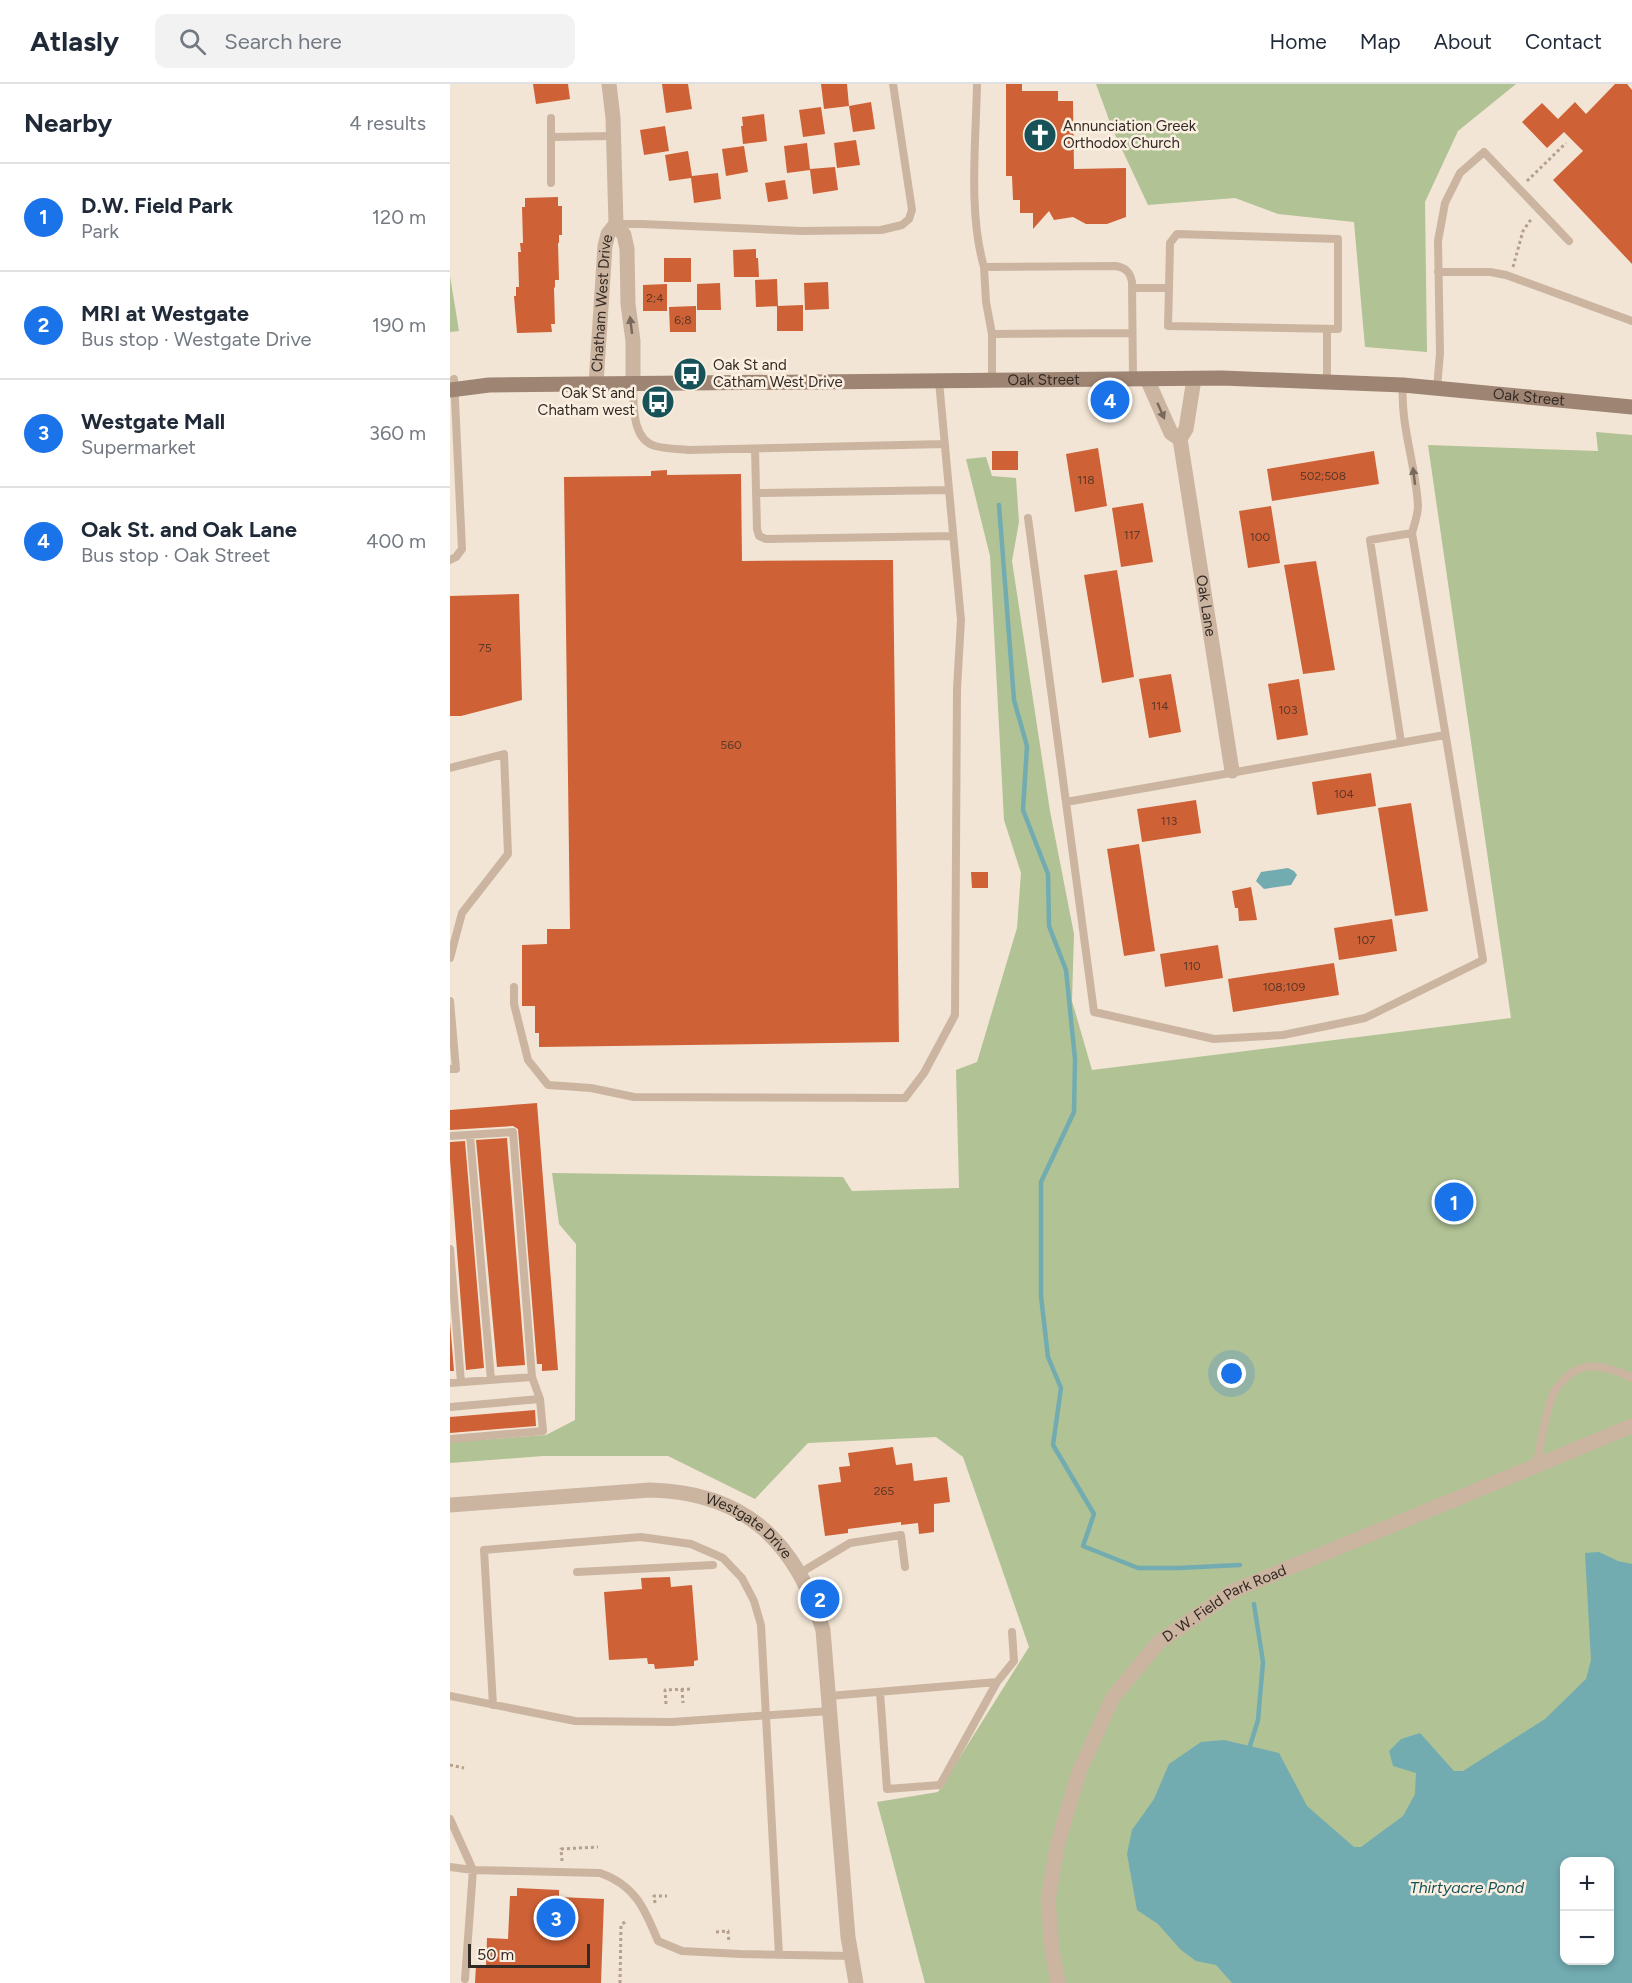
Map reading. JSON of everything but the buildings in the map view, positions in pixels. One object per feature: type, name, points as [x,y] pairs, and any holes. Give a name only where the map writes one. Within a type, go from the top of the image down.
[{"type":"main road","name":"Oak Street","points":[[452,385],[1140,379],[1327,381],[1402,385],[1632,407]]},
{"type":"street","name":"Chatham West Drive","points":[[609,84],[616,224],[624,235],[627,249],[628,304],[633,341],[633,384]]},
{"type":"street","name":"Chatham West Drive","points":[[596,384],[604,246],[608,234],[616,224]]},
{"type":"street","name":"Oak Lane","points":[[1140,379],[1171,433],[1180,439]]},
{"type":"street","name":"Oak Lane","points":[[1194,379],[1186,429],[1180,439],[1232,771]]},
{"type":"street","name":"D. W. Field Park Road","points":[[1058,1983],[1052,1950],[1048,1900],[1057,1846],[1076,1782],[1113,1697],[1159,1642],[1233,1591],[1632,1426]]},
{"type":"street","name":"Westgate Drive","points":[[450,1505],[674,1490],[702,1496],[749,1518],[769,1533],[800,1573],[814,1600],[823,1630],[846,1910],[856,1983]]},
{"type":"lane","points":[[616,224],[801,231],[881,230],[902,225],[909,219],[912,210],[893,84]]},
{"type":"lane","points":[[977,84],[975,207],[977,242],[984,267],[986,302],[992,334],[992,380]]},
{"type":"lane","points":[[551,118],[551,183]]},
{"type":"lane","points":[[552,137],[613,136]]},
{"type":"lane","points":[[1437,388],[1440,353],[1438,241],[1445,202],[1460,173],[1484,152],[1569,241]]},
{"type":"lane","points":[[1177,234],[1338,239],[1338,329],[1168,326],[1169,288],[1170,243],[1177,234]]},
{"type":"lane","points":[[984,267],[1122,267],[1130,275],[1131,333],[1140,379]]},
{"type":"lane","points":[[1438,272],[1506,274],[1632,321]]},
{"type":"lane","points":[[1132,288],[1169,288]]},
{"type":"lane","points":[[1327,329],[1327,381]]},
{"type":"lane","points":[[992,334],[1131,333]]},
{"type":"lane","points":[[514,987],[514,1004],[528,1060],[548,1085],[591,1088],[634,1097],[905,1098],[924,1072],[955,1015],[957,689],[961,620],[939,381]]},
{"type":"lane","points":[[633,384],[634,412],[639,432],[653,446],[688,450],[945,444]]},
{"type":"lane","points":[[450,560],[456,557],[462,549],[452,385]]},
{"type":"lane","points":[[1028,518],[1094,1012],[1214,1039],[1283,1035],[1365,1018],[1483,960],[1412,533],[1418,508],[1402,405],[1402,385]]},
{"type":"lane","points":[[755,449],[759,536],[766,539],[953,536]]},
{"type":"lane","points":[[756,493],[949,490]]},
{"type":"lane","points":[[1401,742],[1370,540],[1412,533]]},
{"type":"lane","points":[[1066,802],[1445,735]]},
{"type":"lane","points":[[450,768],[504,754],[508,854],[462,913],[450,958]]},
{"type":"lane","points":[[450,1000],[456,1069],[450,1069]]},
{"type":"lane","points":[[450,1136],[513,1132],[532,1377],[540,1400],[543,1431],[450,1439]]},
{"type":"lane","points":[[470,1135],[491,1380]]},
{"type":"lane","points":[[450,1249],[461,1382]]},
{"type":"lane","points":[[1536,1466],[1553,1393],[1570,1374],[1591,1365],[1612,1368],[1632,1378]]},
{"type":"lane","points":[[450,1383],[532,1377]]},
{"type":"lane","points":[[450,1407],[540,1400]]},
{"type":"lane","points":[[800,1573],[850,1543],[901,1534],[905,1568]]},
{"type":"lane","points":[[493,1705],[484,1550],[641,1537],[691,1544],[723,1558],[742,1578],[754,1601],[761,1625],[779,1955]]},
{"type":"lane","points":[[577,1572],[713,1565]]},
{"type":"lane","points":[[880,1692],[887,1789],[940,1785],[997,1682],[1014,1661],[1012,1632]]},
{"type":"lane","points":[[450,1696],[575,1721],[672,1722],[767,1715],[880,1692],[997,1682]]},
{"type":"lane","points":[[450,1819],[473,1870],[465,1979]]},
{"type":"lane","points":[[450,1867],[473,1870],[600,1873],[616,1878],[632,1891],[649,1918],[658,1941],[682,1951],[852,1956]]},
{"type":"path","points":[[1519,189],[1566,144]]},
{"type":"path","points":[[1517,257],[1523,231],[1533,217]]},
{"type":"path","points":[[682,1689],[683,1703]]},
{"type":"path","points":[[666,1704],[665,1690],[691,1689]]},
{"type":"path","points":[[450,1765],[464,1768]]},
{"type":"path","points":[[566,1864],[562,1864],[561,1849],[598,1847]]},
{"type":"path","points":[[655,1906],[654,1896],[667,1896]]},
{"type":"path","points":[[620,1983],[621,1924],[625,1922]]},
{"type":"path","points":[[716,1932],[728,1931],[729,1948]]},
{"type":"green space","points":[[1096,84],[1516,84],[1458,131],[1425,202],[1427,352],[1365,347],[1354,222],[1278,214],[1235,198],[1148,205],[1112,128]]},
{"type":"green space","points":[[450,276],[459,331],[450,332]]},
{"type":"green space","points":[[1596,432],[1632,435],[1632,1983],[925,1983],[877,1802],[938,1792],[1029,1647],[963,1457],[936,1437],[808,1443],[755,1499],[668,1456],[543,1456],[450,1463],[450,1442],[546,1435],[575,1420],[576,1244],[559,1224],[552,1173],[843,1177],[852,1191],[959,1188],[956,1070],[977,1062],[1017,928],[1021,873],[1004,820],[990,556],[966,459],[986,457],[992,476],[1016,478],[1019,522],[1012,561],[1050,811],[1074,934],[1072,1001],[1092,1070],[1511,1018],[1428,445],[1598,451]]},
{"type":"water","points":[[1288,868],[1297,875],[1291,885],[1264,889],[1256,881],[1261,872]]},
{"type":"water","name":"Thirtyacre Pond","points":[[1599,1552],[1618,1561],[1632,1564],[1632,1983],[1232,1983],[1216,1965],[1196,1961],[1181,1950],[1158,1924],[1137,1910],[1127,1854],[1132,1830],[1154,1799],[1169,1764],[1201,1742],[1224,1740],[1279,1753],[1307,1806],[1354,1847],[1361,1847],[1403,1816],[1415,1794],[1416,1773],[1393,1766],[1389,1751],[1401,1739],[1420,1733],[1454,1771],[1463,1771],[1545,1719],[1586,1679],[1591,1660],[1585,1553]]},
{"type":"waterway","points":[[999,505],[1014,700],[1027,746],[1023,810],[1048,874],[1049,926],[1066,970],[1075,1059],[1074,1112],[1041,1182],[1041,1296],[1048,1357],[1061,1388],[1053,1445],[1094,1514],[1083,1546],[1138,1568],[1240,1565]]},
{"type":"waterway","points":[[1249,1749],[1258,1720],[1263,1662],[1254,1604]]},
{"type":"place","name":"Annunciation Greek Orthodox Church","points":[[1040,135]]},
{"type":"place","name":"Oak St and Catham West Drive","points":[[690,374]]},
{"type":"place","name":"Oak St. and Oak Lane","points":[[1110,400]]},
{"type":"place","name":"Oak St and Chatham west","points":[[658,402]]},
{"type":"place","name":"D.W. Field Park","points":[[1454,1202]]},
{"type":"place","name":"MRI at Westgate","points":[[820,1599]]},
{"type":"place","name":"Westgate Mall","points":[[556,1918]]}]
